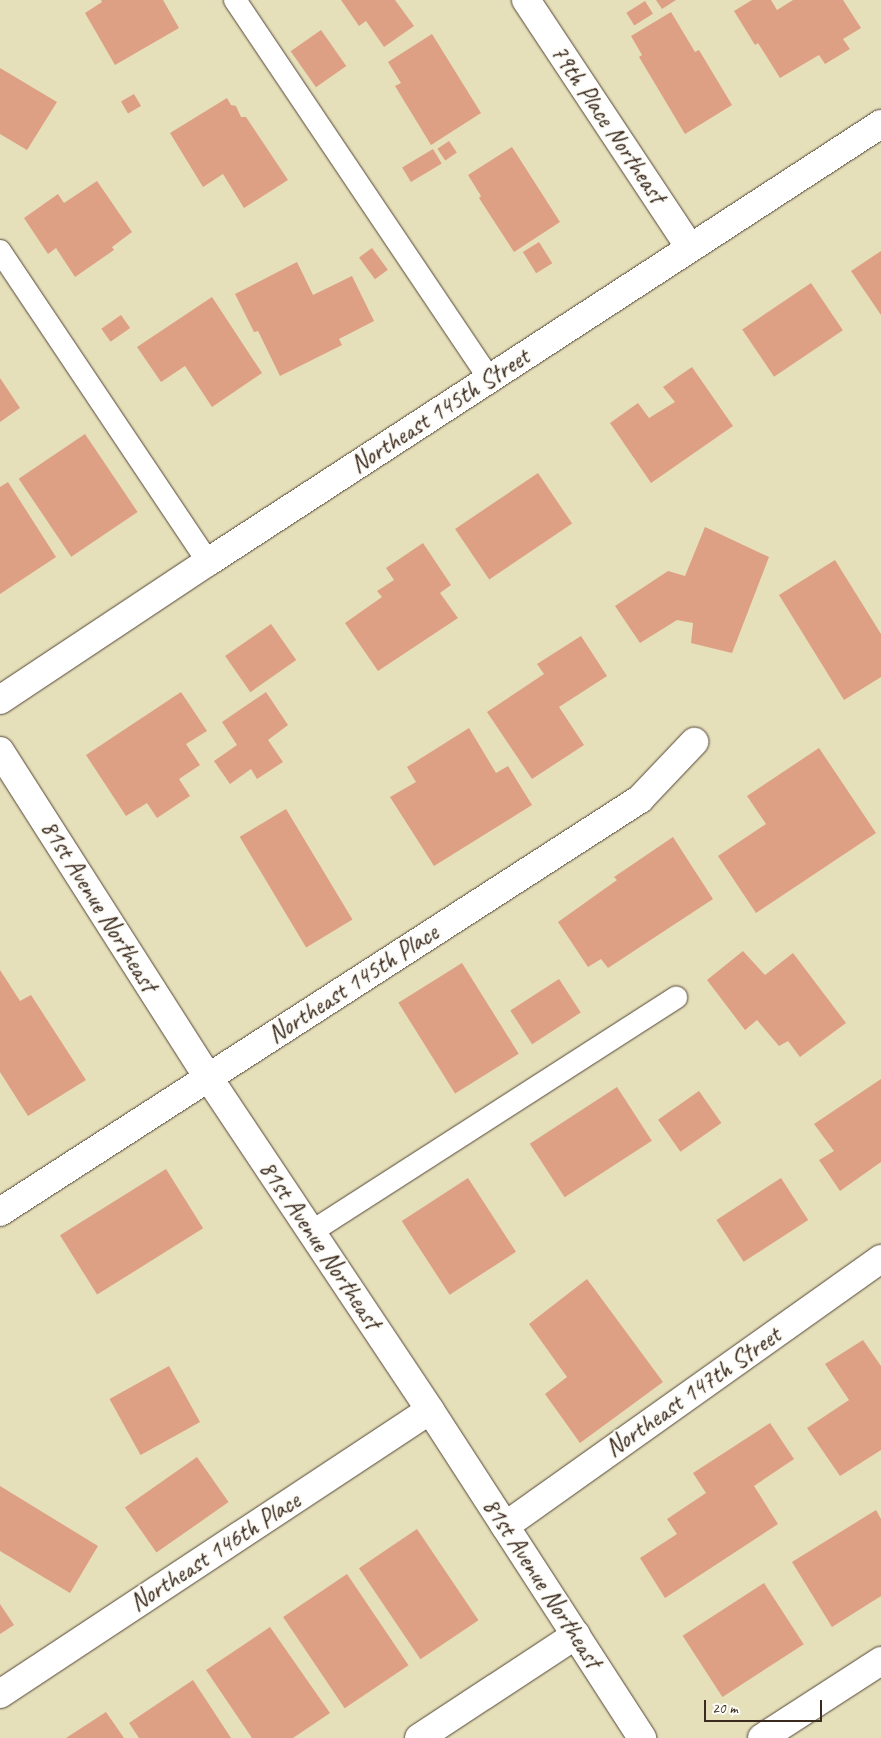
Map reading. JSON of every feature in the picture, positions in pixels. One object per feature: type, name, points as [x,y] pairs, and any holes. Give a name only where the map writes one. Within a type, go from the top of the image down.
[{"type":"street","name":"79th Place Northeast","points":[[526,0],[690,248]]},
{"type":"street","name":"Northeast 145th Street","points":[[0,700],[489,378],[881,124]]},
{"type":"street","name":"Northeast 145th Place","points":[[0,1212],[640,798],[694,742]]},
{"type":"street","name":"81st Avenue Northeast","points":[[0,751],[208,1077],[430,1410],[642,1738]]},
{"type":"street","name":"Northeast 147th Street","points":[[505,1526],[881,1259]]},
{"type":"street","name":"Northeast 146th Place","points":[[0,1694],[430,1410]]},
{"type":"street","points":[[419,1738],[576,1635]]},
{"type":"street","points":[[762,1738],[881,1661]]},
{"type":"lane","points":[[235,0],[489,378]]},
{"type":"lane","points":[[0,251],[208,562]]},
{"type":"lane","points":[[311,1232],[676,998]]},
{"type":"building","points":[[101,0],[163,0],[179,28],[115,65],[85,13],[102,2]]},
{"type":"building","points":[[341,0],[395,0],[414,26],[384,47],[366,21],[359,26]]},
{"type":"building","points":[[656,0],[676,0],[662,9]]},
{"type":"building","points":[[752,0],[771,0],[777,10],[793,0],[843,0],[861,28],[843,39],[850,49],[825,64],[819,55],[780,78],[758,43],[755,45],[734,11]]},
{"type":"building","points":[[645,1],[653,14],[634,25],[626,13]]},
{"type":"building","points":[[671,12],[695,52],[699,50],[732,105],[685,134],[639,57],[642,55],[631,36]]},
{"type":"building","points":[[321,30],[346,66],[316,87],[291,51]]},
{"type":"building","points":[[432,34],[481,113],[431,145],[395,86],[401,83],[388,62]]},
{"type":"building","points":[[0,68],[57,102],[27,150],[0,134]]},
{"type":"building","points":[[134,94],[141,106],[128,114],[121,102]]},
{"type":"building","points":[[227,98],[231,105],[236,106],[241,117],[246,117],[288,180],[244,208],[223,174],[203,187],[170,133]]},
{"type":"building","points":[[449,141],[457,153],[445,160],[437,149]]},
{"type":"building","points":[[512,147],[560,222],[514,252],[479,198],[481,196],[468,175]]},
{"type":"building","points":[[433,149],[442,164],[411,182],[402,168]]},
{"type":"building","points":[[97,181],[132,232],[112,247],[114,250],[75,277],[56,248],[48,254],[24,218],[58,194],[64,203]]},
{"type":"building","points":[[539,242],[552,263],[536,273],[523,252]]},
{"type":"building","points":[[372,248],[388,270],[375,279],[359,257]]},
{"type":"building","points":[[881,251],[881,315],[851,271]]},
{"type":"building","points":[[297,262],[313,295],[352,276],[374,321],[339,339],[342,345],[280,376],[258,331],[254,332],[235,294]]},
{"type":"building","points":[[811,283],[843,330],[774,377],[742,329]]},
{"type":"building","points":[[212,297],[262,373],[212,407],[185,366],[161,382],[137,347]]},
{"type":"building","points":[[121,315],[130,328],[111,342],[101,329]]},
{"type":"building","points":[[692,367],[733,426],[651,483],[610,423],[638,403],[649,418],[675,402],[663,387]]},
{"type":"building","points":[[0,378],[20,408],[0,422]]},
{"type":"building","points":[[85,434],[138,512],[71,557],[19,479]]},
{"type":"building","points":[[538,473],[572,524],[489,579],[455,529]]},
{"type":"building","points":[[8,482],[56,557],[0,594],[0,487]]},
{"type":"building","points":[[705,527],[769,557],[732,653],[691,643],[693,623],[677,620],[640,643],[615,606],[668,571],[685,576]]},
{"type":"building","points":[[423,543],[451,585],[440,593],[458,618],[378,671],[345,623],[382,597],[377,591],[394,580],[386,568]]},
{"type":"building","points":[[835,560],[881,634],[881,677],[844,700],[779,595]]},
{"type":"building","points":[[271,624],[296,660],[250,692],[225,656]]},
{"type":"building","points":[[581,636],[607,676],[559,707],[584,745],[532,779],[487,712],[544,674],[537,664]]},
{"type":"building","points":[[181,692],[207,731],[186,744],[200,765],[179,779],[190,796],[157,818],[147,803],[126,816],[86,755]]},
{"type":"building","points":[[266,692],[288,725],[268,740],[283,762],[257,779],[251,769],[230,784],[214,761],[237,745],[222,722]]},
{"type":"building","points":[[469,728],[496,773],[508,766],[532,805],[434,866],[390,797],[416,782],[407,767]]},
{"type":"building","points":[[819,748],[876,833],[756,913],[718,856],[766,824],[747,796]]},
{"type":"building","points":[[286,809],[352,920],[306,947],[240,837]]},
{"type":"building","points":[[673,837],[713,899],[608,968],[601,959],[588,967],[558,922],[617,880],[614,877]]},
{"type":"building","points":[[743,951],[765,975],[793,953],[846,1023],[800,1057],[788,1041],[779,1046],[757,1020],[745,1030],[707,980]]},
{"type":"building","points":[[462,963],[519,1054],[455,1093],[398,1003]]},
{"type":"building","points":[[0,970],[20,1001],[31,995],[86,1080],[28,1116],[0,1072]]},
{"type":"building","points":[[559,979],[581,1013],[532,1044],[510,1011]]},
{"type":"building","points":[[881,1079],[881,1162],[840,1191],[819,1160],[834,1151],[814,1124]]},
{"type":"building","points":[[617,1087],[652,1141],[565,1197],[530,1144]]},
{"type":"building","points":[[699,1091],[721,1123],[680,1152],[658,1120]]},
{"type":"building","points":[[166,1169],[203,1228],[97,1295],[60,1235]]},
{"type":"building","points":[[468,1178],[516,1252],[450,1295],[402,1221]]},
{"type":"building","points":[[781,1178],[808,1220],[744,1262],[716,1220]]},
{"type":"building","points":[[587,1279],[663,1382],[580,1443],[545,1394],[567,1377],[529,1324]]},
{"type":"building","points":[[863,1340],[881,1366],[881,1450],[840,1476],[807,1428],[849,1400],[825,1364]]},
{"type":"building","points":[[169,1366],[200,1422],[141,1455],[110,1399]]},
{"type":"building","points":[[770,1423],[794,1459],[754,1486],[778,1524],[665,1598],[640,1558],[677,1534],[667,1519],[706,1493],[693,1473]]},
{"type":"building","points":[[197,1457],[229,1502],[156,1553],[125,1507]]},
{"type":"building","points":[[0,1486],[98,1546],[70,1593],[0,1551]]},
{"type":"building","points":[[876,1510],[881,1519],[881,1596],[832,1627],[792,1562]]},
{"type":"building","points":[[417,1529],[479,1620],[420,1659],[359,1568]]},
{"type":"building","points":[[347,1574],[409,1665],[345,1708],[283,1617]]},
{"type":"building","points":[[764,1583],[804,1644],[722,1697],[683,1636]]},
{"type":"building","points":[[0,1604],[14,1625],[0,1634]]},
{"type":"building","points":[[270,1627],[330,1713],[293,1738],[252,1738],[206,1670]]},
{"type":"building","points":[[193,1680],[231,1738],[139,1738],[129,1723]]},
{"type":"building","points":[[106,1712],[124,1738],[66,1738]]}]
